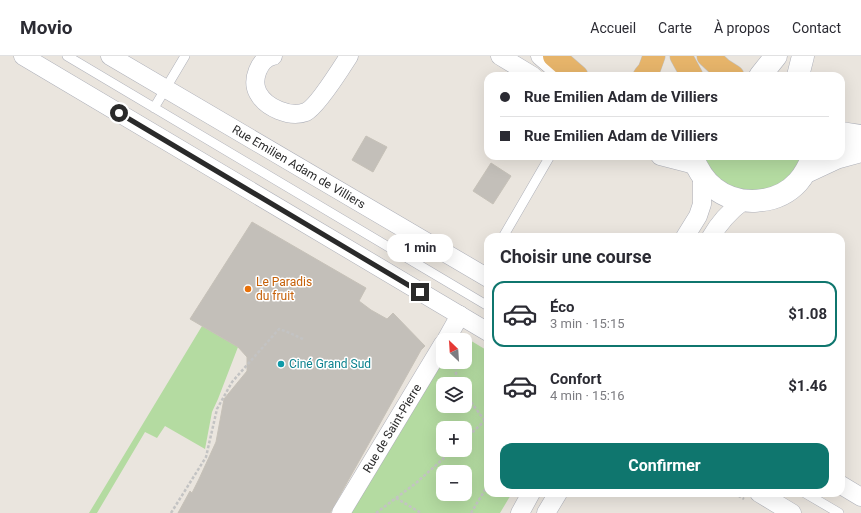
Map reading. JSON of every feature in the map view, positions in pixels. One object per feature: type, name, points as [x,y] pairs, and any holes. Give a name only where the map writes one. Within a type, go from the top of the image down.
[{"type":"highway","points":[[554,56],[572,72]]},
{"type":"highway","points":[[647,72],[654,56]]},
{"type":"highway","points":[[681,56],[690,72]]},
{"type":"highway","points":[[708,56],[727,72]]},
{"type":"main road","points":[[763,72],[776,56]]},
{"type":"main road","points":[[845,134],[861,136]]},
{"type":"main road","points":[[845,155],[861,151]]},
{"type":"main road","points":[[696,165],[714,189],[728,196],[742,200],[757,201],[772,198],[785,192],[797,183],[810,164],[827,160]]},
{"type":"street","points":[[23,56],[484,330]]},
{"type":"street","name":"Rue Emilien Adam de Villiers","points":[[110,56],[484,273]]},
{"type":"street","points":[[272,56],[261,63],[255,77],[257,92],[265,102],[282,112],[295,114],[307,111],[328,88],[349,56]]},
{"type":"street","points":[[500,56],[527,72]]},
{"type":"street","points":[[540,56],[559,72]]},
{"type":"street","points":[[676,160],[696,165],[702,204],[698,216],[687,233]]},
{"type":"street","points":[[714,233],[723,219],[742,200]]},
{"type":"street","points":[[450,333],[460,315]]},
{"type":"street","name":"Rue de Saint-Pierre","points":[[341,513],[436,356]]},
{"type":"street","points":[[845,487],[861,497]]},
{"type":"street","points":[[520,513],[529,497]]},
{"type":"street","points":[[546,513],[556,497]]},
{"type":"street","points":[[766,497],[792,513]]},
{"type":"lane","points":[[67,56],[484,304]]},
{"type":"lane","points":[[154,108],[185,56]]},
{"type":"lane","points":[[506,233],[548,160]]},
{"type":"lane","points":[[812,497],[839,513]]},
{"type":"path","points":[[171,513],[206,457],[217,409],[232,382],[279,329],[302,339]]},
{"type":"path","points":[[472,402],[484,416]]},
{"type":"path","points":[[472,433],[484,423]]},
{"type":"path","points":[[376,513],[416,483],[445,457]]},
{"type":"path","points":[[472,513],[484,492]]},
{"type":"path","points":[[396,498],[421,513]]},
{"type":"green space","points":[[704,160],[804,160],[802,167],[776,191],[741,193],[711,174]]},
{"type":"green space","points":[[202,326],[238,347],[212,412],[205,449],[165,426],[157,438],[145,432],[97,513],[89,513]]},
{"type":"green space","points":[[472,341],[484,349],[484,497],[510,497],[500,513],[350,513],[436,369],[472,369]]},
{"type":"building","points":[[366,136],[387,147],[373,172],[352,160]]},
{"type":"building","points":[[491,163],[511,176],[493,204],[473,191]]},
{"type":"building","points":[[252,222],[366,288],[359,301],[387,319],[393,313],[425,346],[421,350],[330,513],[178,513],[190,491],[192,493],[216,442],[224,399],[247,371],[247,357],[238,347],[190,319]]},
{"type":"place","name":"Le Paradis du fruit","points":[[248,289]]},
{"type":"place","name":"Ciné Grand Sud","points":[[281,364]]},
{"type":"route","points":[[119,113],[420,292]]}]
